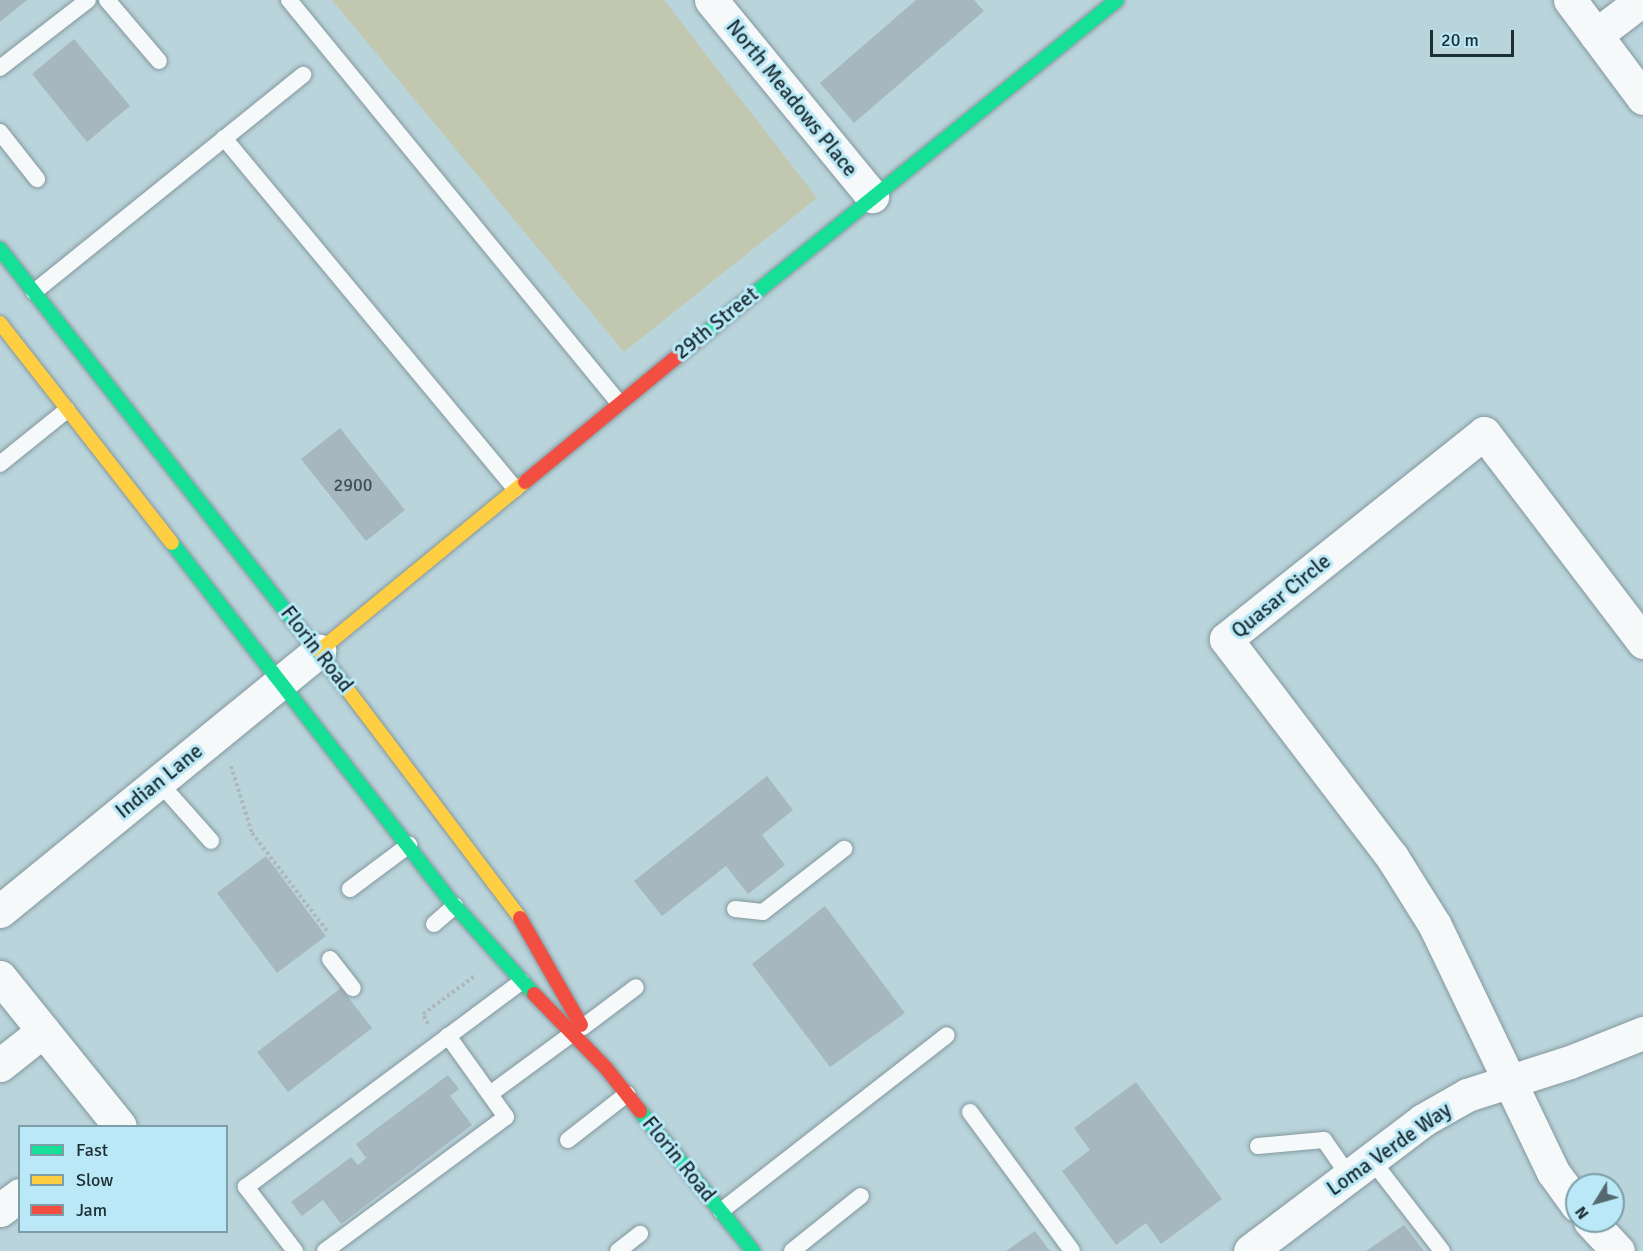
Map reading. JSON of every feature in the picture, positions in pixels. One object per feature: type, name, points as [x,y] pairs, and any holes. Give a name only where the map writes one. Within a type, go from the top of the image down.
[{"type":"main road","name":"29th Street","points":[[319,651],[872,195],[1117,0]]},
{"type":"main road","name":"Florin Road","points":[[0,249],[319,651],[519,917],[578,1030],[753,1251]]},
{"type":"main road","name":"Florin Road","points":[[0,323],[282,680],[455,906],[522,981],[578,1030]]},
{"type":"street","name":"North Meadows Place","points":[[711,0],[872,195]]},
{"type":"street","points":[[1570,0],[1643,98]]},
{"type":"street","points":[[1596,35],[1642,0]]},
{"type":"street","name":"Quasar Circle","points":[[1511,1078],[1434,924],[1392,857],[1226,639],[1484,433],[1643,642]]},
{"type":"street","name":"Indian Lane","points":[[0,911],[319,651]]},
{"type":"street","points":[[0,977],[116,1125]]},
{"type":"street","points":[[0,1065],[43,1031]]},
{"type":"street","name":"Loma Verde Way","points":[[1250,1251],[1423,1120],[1467,1095],[1511,1078],[1570,1062],[1643,1033]]},
{"type":"street","points":[[1511,1078],[1553,1172],[1565,1188]]},
{"type":"street","points":[[0,1210],[18,1196]]},
{"type":"street","points":[[1601,1233],[1618,1251]]},
{"type":"lane","points":[[0,68],[88,0]]},
{"type":"lane","points":[[107,0],[159,61]]},
{"type":"lane","points":[[289,0],[619,404]]},
{"type":"lane","points":[[34,292],[303,75]]},
{"type":"lane","points":[[0,132],[37,178]]},
{"type":"lane","points":[[224,138],[515,489]]},
{"type":"lane","points":[[0,464],[67,410]]},
{"type":"lane","points":[[158,781],[211,841]]},
{"type":"lane","points":[[350,889],[409,845]]},
{"type":"lane","points":[[735,909],[763,912],[844,849]]},
{"type":"lane","points":[[434,924],[455,906]]},
{"type":"lane","points":[[330,958],[353,988]]},
{"type":"lane","points":[[295,1251],[246,1187],[522,981]]},
{"type":"lane","points":[[490,1094],[636,987]]},
{"type":"lane","points":[[721,1211],[947,1035]]},
{"type":"lane","points":[[325,1251],[506,1117],[448,1036]]},
{"type":"lane","points":[[568,1140],[627,1094]]},
{"type":"lane","points":[[970,1112],[1072,1251]]},
{"type":"lane","points":[[1258,1146],[1324,1140],[1360,1168],[1442,1251]]},
{"type":"lane","points":[[792,1251],[861,1196]]},
{"type":"lane","points":[[618,1251],[640,1234]]},
{"type":"path","points":[[231,766],[252,833],[328,932]]},
{"type":"green space","points":[[332,0],[664,0],[817,198],[624,352]]},
{"type":"building","points":[[0,0],[27,0],[0,22]]},
{"type":"building","points":[[916,0],[974,0],[984,11],[854,123],[820,83]]},
{"type":"building","points":[[74,39],[130,106],[87,142],[32,74]]},
{"type":"building","points":[[340,428],[405,510],[366,541],[301,459]]},
{"type":"building","points":[[767,776],[793,810],[762,835],[785,865],[748,894],[726,866],[662,916],[634,881]]},
{"type":"building","points":[[266,856],[326,936],[277,973],[217,893]]},
{"type":"building","points":[[825,906],[905,1013],[830,1067],[752,964]]},
{"type":"building","points":[[341,988],[372,1028],[288,1092],[257,1052]]},
{"type":"building","points":[[448,1075],[459,1089],[450,1096],[472,1125],[341,1224],[323,1200],[302,1216],[291,1202],[351,1157],[358,1165],[366,1158],[356,1144]]},
{"type":"building","points":[[1136,1082],[1222,1199],[1161,1244],[1146,1223],[1116,1245],[1062,1171],[1090,1150],[1074,1128]]},
{"type":"building","points":[[1404,1225],[1424,1251],[1366,1251]]},
{"type":"building","points":[[1035,1231],[1050,1251],[1006,1251]]},
{"type":"traffic: fast","points":[[701,337],[1117,0]]},
{"type":"traffic: fast","points":[[0,249],[344,685]]},
{"type":"traffic: fast","points":[[172,543],[455,906],[534,994]]},
{"type":"traffic: fast","points":[[640,1111],[753,1251]]},
{"type":"traffic: slow","points":[[0,323],[172,543]]},
{"type":"traffic: slow","points":[[319,651],[525,482]]},
{"type":"traffic: slow","points":[[344,685],[520,918]]},
{"type":"traffic: jam","points":[[525,482],[701,337]]},
{"type":"traffic: jam","points":[[520,918],[581,1025]]},
{"type":"traffic: jam","points":[[534,994],[606,1068],[640,1111]]}]
